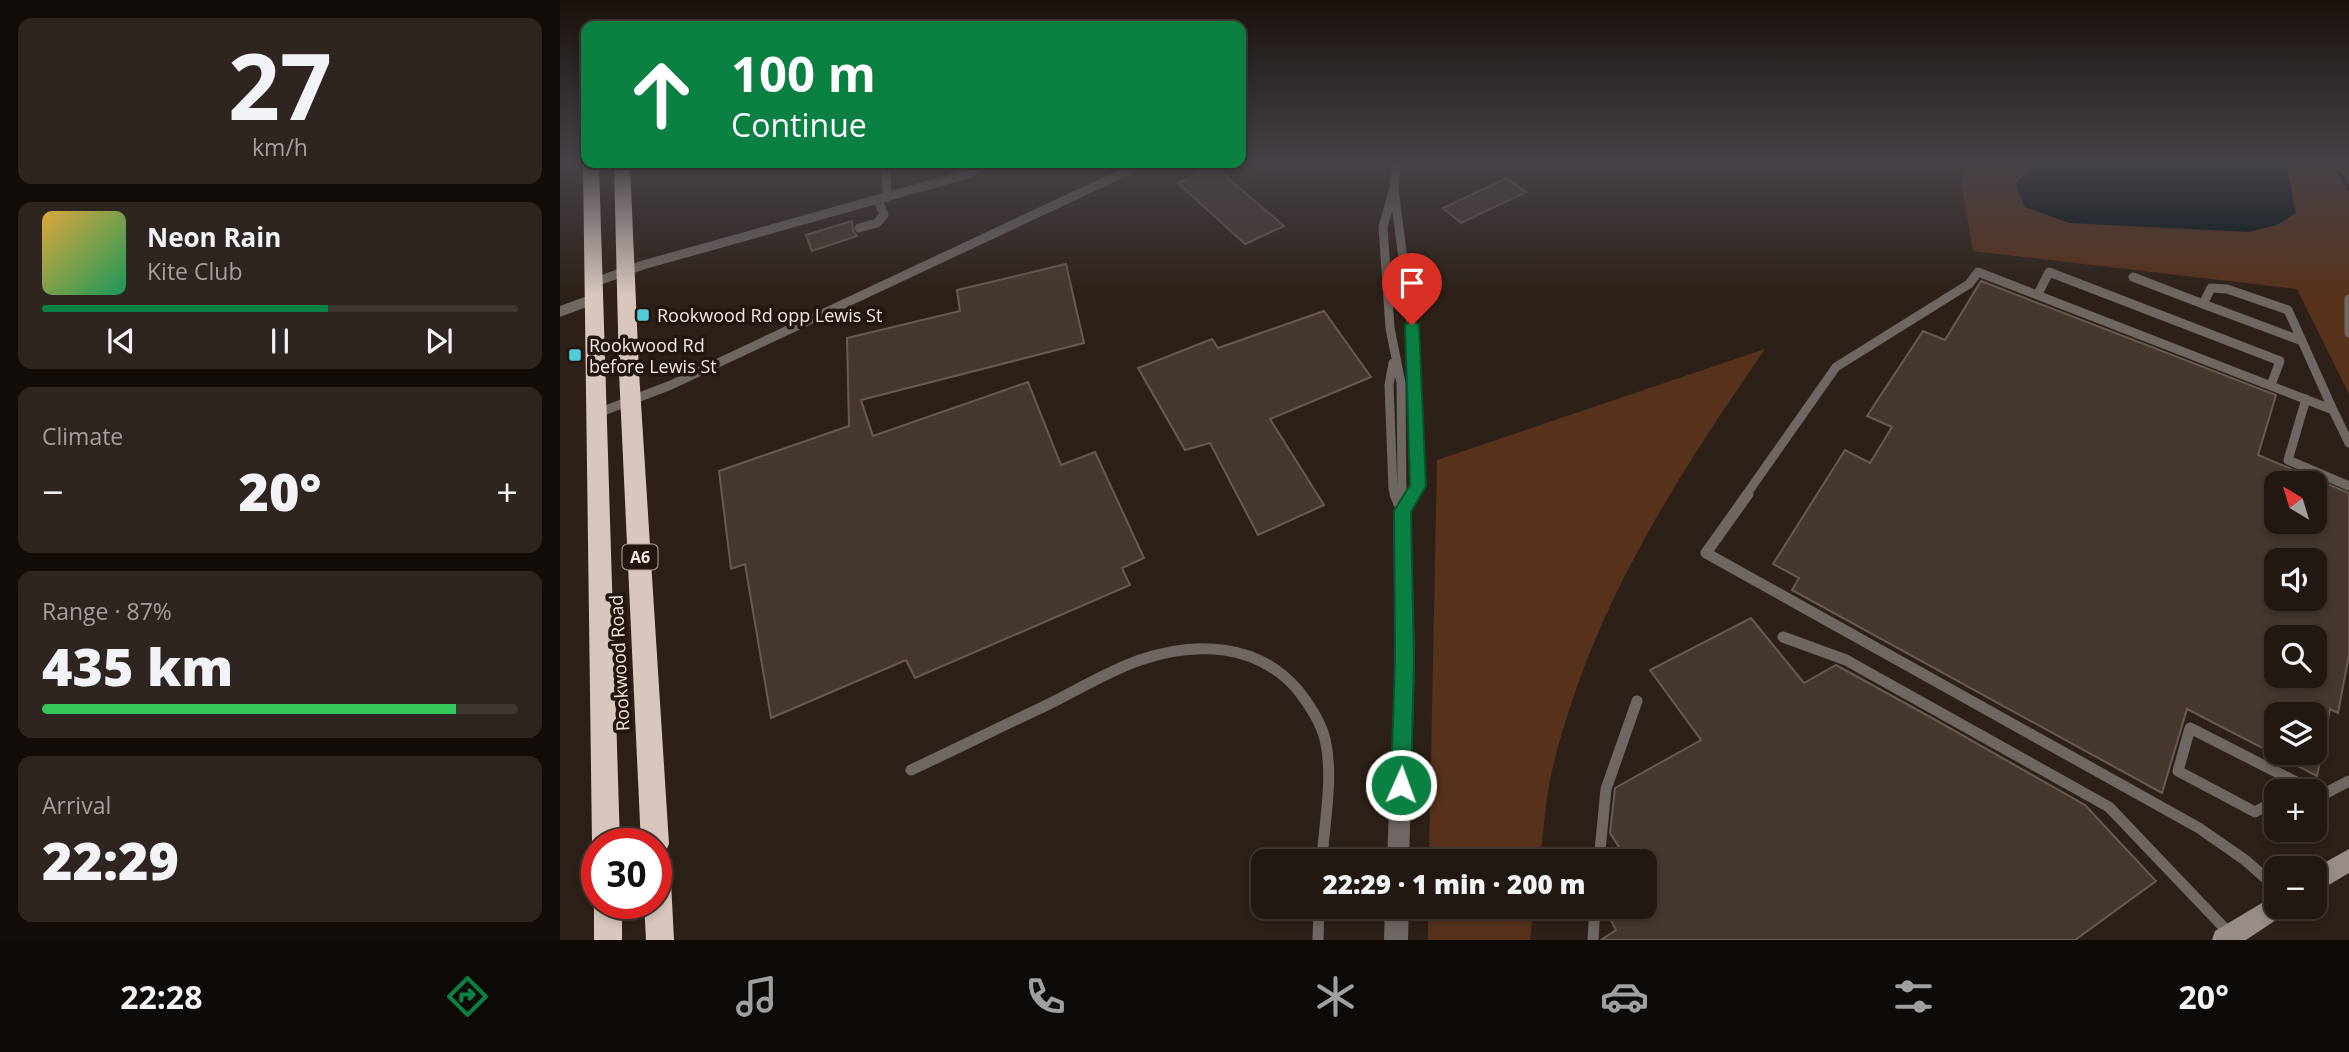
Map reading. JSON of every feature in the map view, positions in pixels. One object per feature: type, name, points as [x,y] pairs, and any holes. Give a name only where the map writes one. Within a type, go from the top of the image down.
[{"type":"highway","name":"A6","points":[[592,208],[595,290]]},
{"type":"highway","name":"A6","points":[[624,208],[627,270]]},
{"type":"highway","name":"Rookwood Road","points":[[627,270],[654,828]]},
{"type":"highway","name":"Rookwood Road","points":[[595,290],[607,828]]},
{"type":"highway","points":[[608,919],[608,940]]},
{"type":"highway","points":[[659,919],[660,940]]},
{"type":"street","points":[[560,312],[595,290]]},
{"type":"street","points":[[1398,849],[1405,659],[1402,511]]},
{"type":"street","points":[[2327,874],[2349,860]]},
{"type":"street","points":[[2227,938],[2264,914]]},
{"type":"street","points":[[1396,940],[1397,919]]},
{"type":"lane","points":[[595,290],[627,270],[850,208]]},
{"type":"lane","points":[[859,228],[877,223],[884,215],[883,208]]},
{"type":"lane","points":[[598,413],[632,402],[1048,208]]},
{"type":"lane","points":[[1389,208],[1383,227],[1394,357],[1390,386],[1394,489],[1402,511]]},
{"type":"lane","points":[[1397,208],[1415,345],[1418,486],[1402,511]]},
{"type":"lane","points":[[2264,877],[2199,828],[1706,553],[1836,367],[1969,284],[1978,272],[2333,410]]},
{"type":"lane","points":[[2038,294],[2049,272],[2280,361],[2271,385]]},
{"type":"lane","points":[[2133,277],[2304,342]]},
{"type":"lane","points":[[2203,304],[2211,288],[2227,289],[2288,310],[2349,443]]},
{"type":"lane","points":[[2349,299],[2349,333]]},
{"type":"lane","points":[[2306,399],[2288,460],[2349,486]]},
{"type":"lane","points":[[1783,637],[1846,660],[2109,807],[2227,938]]},
{"type":"lane","points":[[911,770],[1140,660],[1171,652],[1212,648],[1237,651],[1264,659],[1283,673],[1312,707],[1322,729],[1327,751],[1323,849]]},
{"type":"lane","points":[[1600,849],[1606,789],[1637,701]]},
{"type":"lane","points":[[2264,808],[2255,813],[2178,771],[2190,728],[2285,779]]},
{"type":"lane","points":[[2327,792],[2349,781]]},
{"type":"lane","points":[[1318,940],[1319,919]]},
{"type":"lane","points":[[1593,940],[1594,919]]},
{"type":"shaded area","points":[[1965,208],[2349,208],[2349,394],[2297,289],[1973,251]]},
{"type":"shaded area","points":[[2027,208],[2295,208],[2296,213],[2277,225],[2249,232],[2069,223]]},
{"type":"shaded area","points":[[1765,349],[1667,499],[1612,602],[1588,656],[1568,712],[1552,771],[1541,849],[1429,849],[1437,460]]},
{"type":"shaded area","points":[[1428,919],[1533,919],[1530,940],[1428,940]]},
{"type":"building","points":[[1205,208],[1263,208],[1284,226],[1245,244]]},
{"type":"building","points":[[1443,208],[1493,208],[1461,223]]},
{"type":"building","points":[[852,221],[853,231],[857,236],[812,251],[806,235]]},
{"type":"building","points":[[1066,264],[1084,343],[861,400],[873,436],[1028,382],[1061,465],[1095,452],[1144,558],[1122,568],[1130,585],[915,678],[906,660],[771,718],[745,564],[731,569],[719,471],[849,426],[847,338],[960,311],[957,290]]},
{"type":"building","points":[[1981,281],[2276,395],[2258,455],[2296,471],[2264,471],[2264,534],[2328,534],[2328,484],[2349,493],[2349,655],[2338,713],[2330,709],[2327,724],[2327,702],[2264,702],[2264,749],[2187,709],[2162,793],[1792,590],[1799,578],[1773,564],[1845,450],[1870,463],[1892,427],[1867,416],[1923,331],[1945,340]]},
{"type":"building","points":[[1324,311],[1371,377],[1270,419],[1324,505],[1258,535],[1210,443],[1185,450],[1138,368],[1212,339],[1218,348]]},
{"type":"building","points":[[1751,618],[1804,683],[1836,665],[1932,718],[2085,805],[2156,881],[2075,940],[1601,940],[1616,930],[1610,919],[1657,919],[1657,849],[1620,849],[1610,833],[1615,788],[1701,740],[1650,670]]},
{"type":"building","points":[[2296,765],[2319,765],[2317,776]]},
{"type":"place","name":"Rookwood Rd opp Lewis St","points":[[643,315]]},
{"type":"place","name":"Rookwood Rd before Lewis St","points":[[575,355]]},
{"type":"route","points":[[1401,785],[1405,659],[1402,511],[1418,486],[1415,345],[1412,325]]}]
